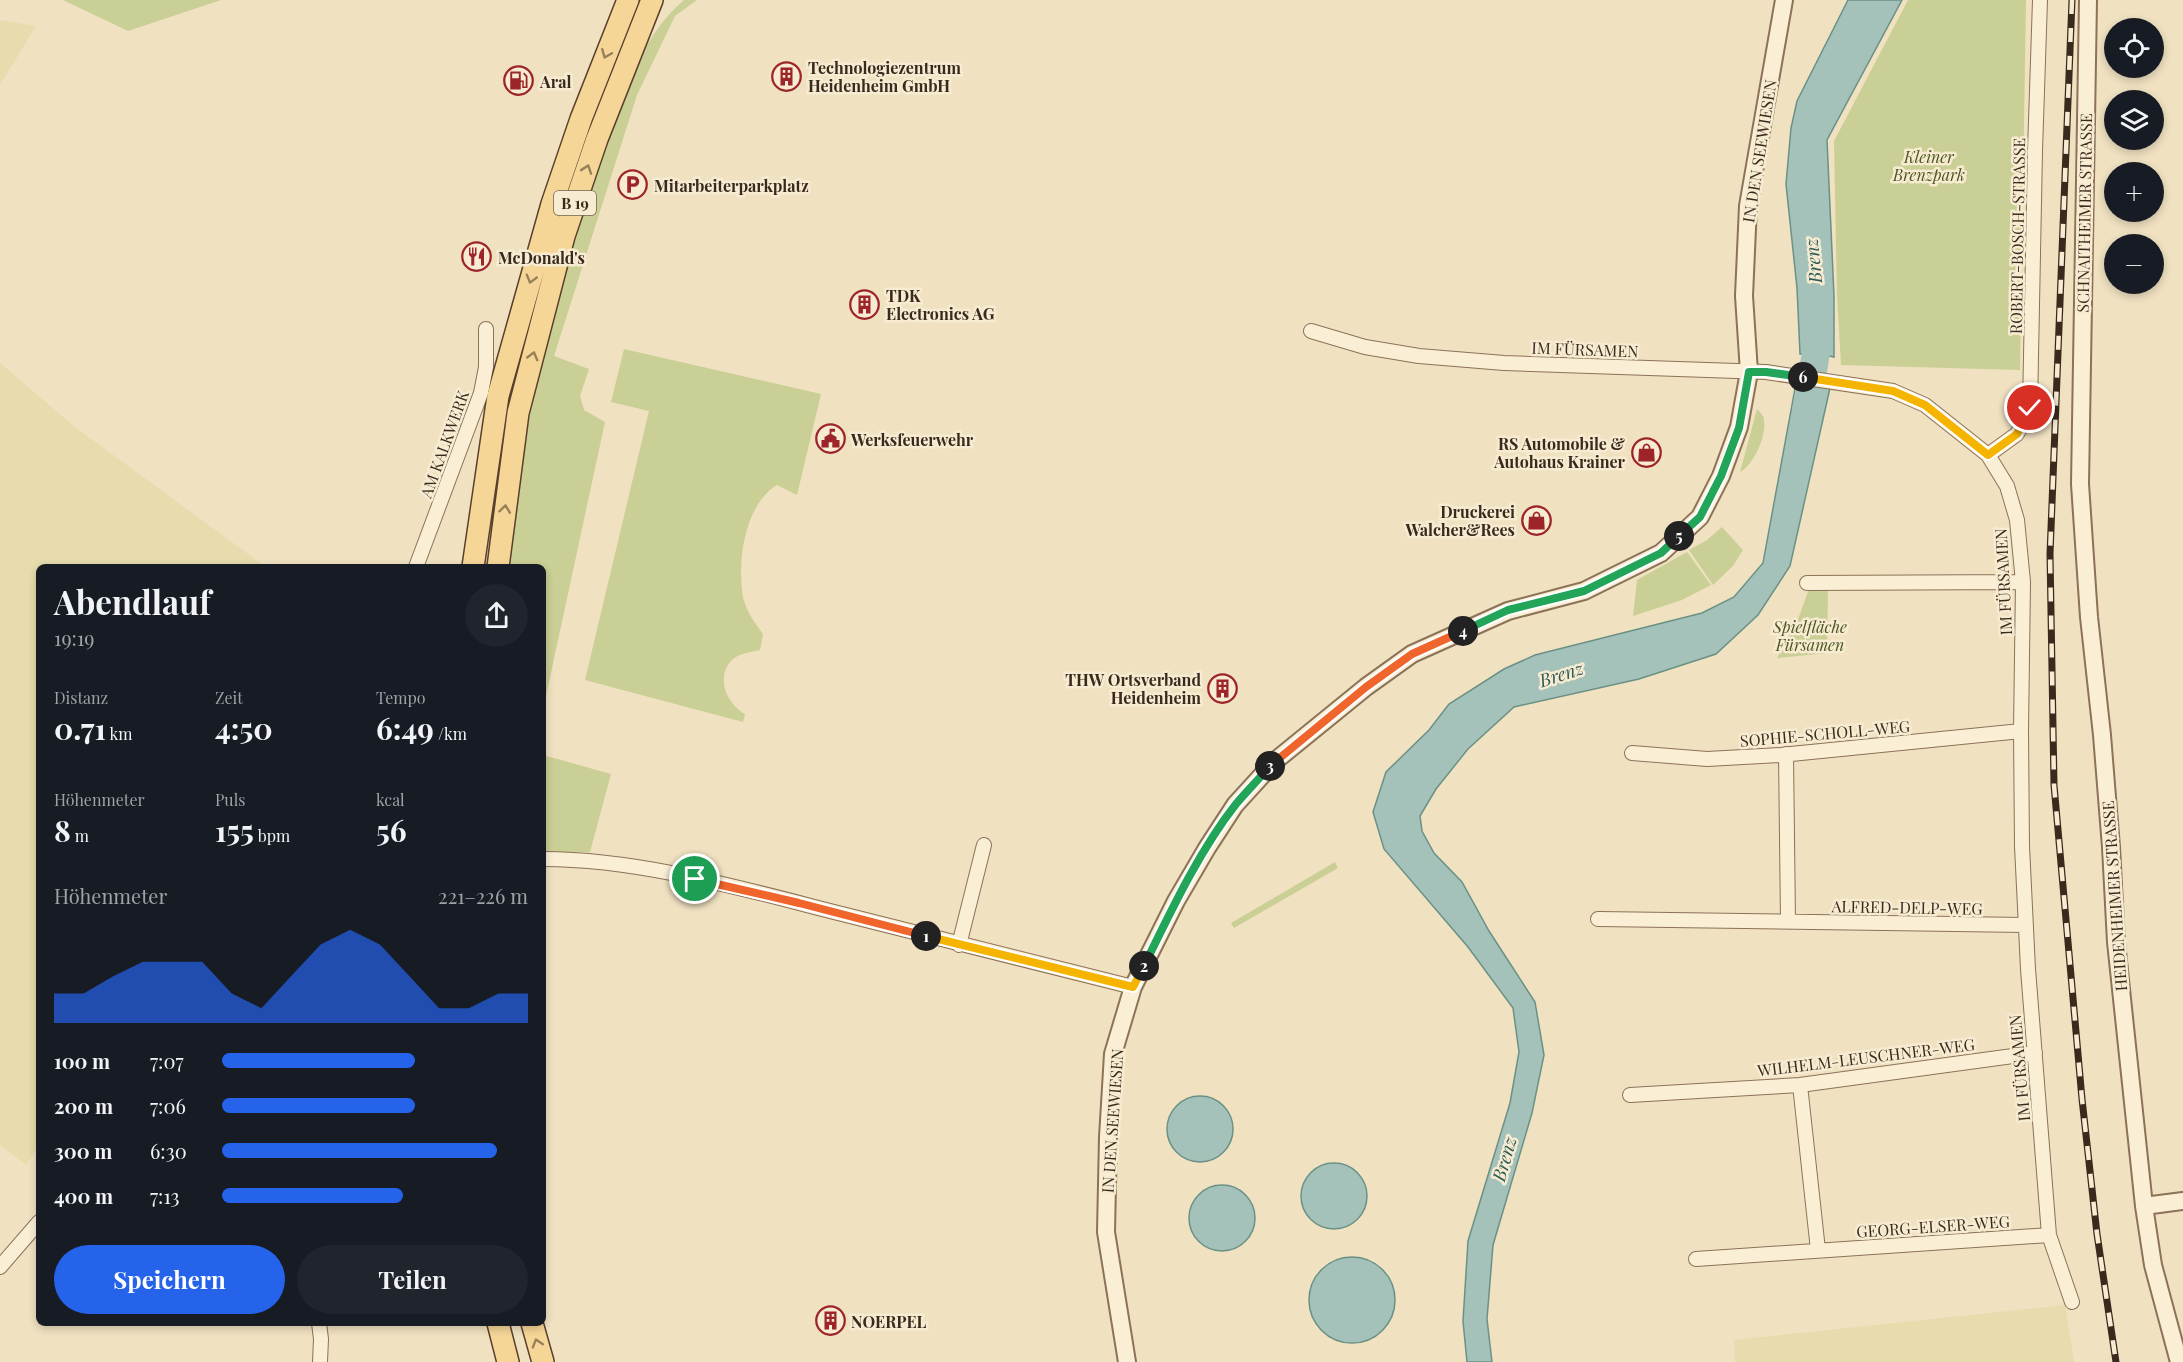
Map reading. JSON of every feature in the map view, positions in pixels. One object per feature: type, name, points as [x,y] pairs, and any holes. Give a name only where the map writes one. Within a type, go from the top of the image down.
[{"type":"main road","name":"B 19","points":[[473,564],[498,396],[552,204],[581,119],[628,0]]},
{"type":"main road","name":"B 19","points":[[498,564],[518,413],[564,236],[597,139],[652,0]]},
{"type":"main road","points":[[499,1326],[508,1362]]},
{"type":"main road","points":[[533,1326],[543,1362]]},
{"type":"street","name":"IN DEN SEEWIESEN","points":[[1127,1362],[1106,1232],[1113,1054],[1133,987],[1176,901],[1207,848],[1235,805],[1275,761],[1366,687],[1412,654],[1508,610],[1584,591],[1661,553],[1700,517],[1721,476],[1739,428],[1749,372],[1744,296],[1748,206],[1784,0]]},
{"type":"street","name":"ROBERT-BOSCH-STRASSE","points":[[1988,455],[2017,434],[2030,408],[2034,151],[2040,0]]},
{"type":"street","name":"SCHNAITHEIMER STRASSE","points":[[2080,425],[2088,0]]},
{"type":"street","name":"AM KALKWERK","points":[[417,564],[481,393],[486,360],[486,329]]},
{"type":"street","name":"IM FÜRSAMEN","points":[[1311,331],[1365,347],[1419,356],[1504,363],[1749,372],[1847,383],[1893,391],[1925,405],[1988,455],[2007,486],[2017,520],[2023,582],[2021,731],[2026,925],[2035,1053],[2049,1235],[2072,1302]]},
{"type":"street","name":"HEIDENHEIMER STRASSE","points":[[2080,425],[2080,484],[2089,617],[2102,735],[2116,942],[2144,1206],[2154,1265],[2179,1362]]},
{"type":"street","points":[[1807,583],[2023,582]]},
{"type":"street","name":"SOPHIE-SCHOLL-WEG","points":[[1632,753],[1707,759],[1786,754],[2021,731]]},
{"type":"street","points":[[1786,754],[1788,921]]},
{"type":"street","points":[[959,945],[984,845]]},
{"type":"street","points":[[546,859],[598,861],[695,879],[1133,987]]},
{"type":"street","name":"ALFRED-DELP-WEG","points":[[1598,919],[2026,925]]},
{"type":"street","name":"WILHELM-LEUSCHNER-WEG","points":[[1630,1095],[1800,1085],[2035,1053]]},
{"type":"street","points":[[1800,1085],[1818,1250]]},
{"type":"street","points":[[2144,1206],[2183,1201]]},
{"type":"street","points":[[0,1267],[36,1225]]},
{"type":"street","name":"GEORG-ELSER-WEG","points":[[1696,1259],[2049,1235]]},
{"type":"street","points":[[320,1326],[320,1362]]},
{"type":"shaded area","points":[[0,20],[36,26],[0,85]]},
{"type":"shaded area","points":[[0,363],[75,427],[262,564],[36,564],[36,1150],[26,1165],[0,1145]]},
{"type":"shaded area","points":[[2065,1305],[2074,1362],[1735,1362],[1734,1340]]},
{"type":"green space","points":[[63,0],[221,0],[128,31]]},
{"type":"green space","points":[[684,0],[697,0],[675,16],[637,95],[554,356],[589,369],[580,396],[584,410],[605,422],[546,696],[546,564],[507,564],[517,484],[544,351],[589,194],[616,113],[633,71],[655,32]]},
{"type":"green space","name":"Kleiner Brenzpark","points":[[1908,0],[2026,0],[2020,370],[1841,365],[1837,295],[1834,141]]},
{"type":"green space","points":[[624,349],[821,394],[797,495],[777,485],[757,506],[745,535],[741,568],[743,597],[749,612],[763,634],[760,650],[742,654],[732,660],[724,674],[725,690],[733,704],[745,714],[743,722],[585,680],[649,411],[611,402]]},
{"type":"green space","points":[[1757,409],[1763,416],[1762,439],[1750,463],[1740,472]]},
{"type":"green space","points":[[1722,527],[1743,550],[1733,566],[1713,585],[1689,550],[1707,540]]},
{"type":"green space","points":[[1687,552],[1711,585],[1682,600],[1633,616],[1637,580]]},
{"type":"green space","name":"Spielfläche Fürsamen","points":[[1809,589],[1828,589],[1827,653],[1777,658],[1797,622]]},
{"type":"green space","points":[[546,756],[611,774],[590,852],[546,853]]},
{"type":"green space","points":[[1335,862],[1338,868],[1234,928],[1231,923]]},
{"type":"water","points":[[1848,0],[1902,0],[1827,140],[1834,296],[1834,357],[1816,353],[1800,354],[1797,288],[1786,184],[1791,128],[1797,101]]},
{"type":"water","points":[[1796,383],[1830,388],[1790,566],[1758,615],[1716,654],[1639,679],[1514,707],[1468,749],[1436,789],[1420,816],[1422,831],[1434,853],[1462,882],[1489,931],[1535,1002],[1544,1055],[1532,1113],[1493,1245],[1487,1319],[1492,1362],[1467,1362],[1463,1321],[1468,1241],[1510,1103],[1519,1052],[1513,1008],[1468,947],[1384,849],[1373,812],[1386,772],[1429,730],[1449,704],[1504,669],[1535,655],[1702,613],[1734,597],[1763,563]]},
{"type":"water","points":[[1193,1096],[1207,1096],[1219,1101],[1228,1110],[1233,1129],[1231,1142],[1224,1153],[1207,1162],[1193,1162],[1181,1157],[1172,1148],[1167,1136],[1167,1122],[1172,1110],[1181,1101]]},
{"type":"water","points":[[1327,1163],[1341,1163],[1353,1168],[1362,1177],[1367,1196],[1365,1209],[1358,1220],[1341,1229],[1327,1229],[1315,1224],[1306,1215],[1301,1203],[1301,1189],[1306,1177],[1315,1168]]},
{"type":"water","points":[[1215,1185],[1229,1185],[1241,1190],[1250,1199],[1255,1218],[1253,1231],[1246,1242],[1229,1251],[1215,1251],[1203,1246],[1194,1237],[1189,1225],[1189,1211],[1194,1199],[1203,1190]]},
{"type":"water","points":[[1344,1257],[1360,1257],[1383,1269],[1392,1283],[1395,1300],[1392,1317],[1383,1331],[1360,1343],[1344,1343],[1328,1336],[1316,1324],[1309,1308],[1309,1292],[1316,1276],[1328,1264]]},
{"type":"waterway","name":"Brenz","points":[[1806,411],[1816,353],[1818,314]]},
{"type":"railway","points":[[2072,0],[2050,554],[2054,785],[2082,1099],[2097,1234],[2116,1362]]},
{"type":"place","name":"Technologiezentrum Heidenheim GmbH","points":[[787,76]]},
{"type":"place","name":"Aral","points":[[519,81]]},
{"type":"place","name":"Mitarbeiterparkplatz","points":[[633,185]]},
{"type":"place","name":"McDonald's","points":[[477,257]]},
{"type":"place","name":"TDK Electronics AG","points":[[865,304]]},
{"type":"place","name":"Werksfeuerwehr","points":[[830,439]]},
{"type":"place","name":"RS Automobile & Autohaus Krainer","points":[[1646,452]]},
{"type":"place","name":"Druckerei Walcher&Rees","points":[[1536,520]]},
{"type":"place","name":"THW Ortsverband Heidenheim","points":[[1222,688]]},
{"type":"place","name":"NOERPEL","points":[[830,1321]]},
{"type":"route","points":[[695,879],[1133,987],[1176,901],[1207,848],[1235,805],[1275,761],[1366,687],[1412,654],[1508,610],[1584,591],[1661,553],[1700,517],[1721,476],[1739,428],[1749,372],[1766,372],[1893,391],[1925,405],[1988,455],[2017,434],[2030,408]]}]
